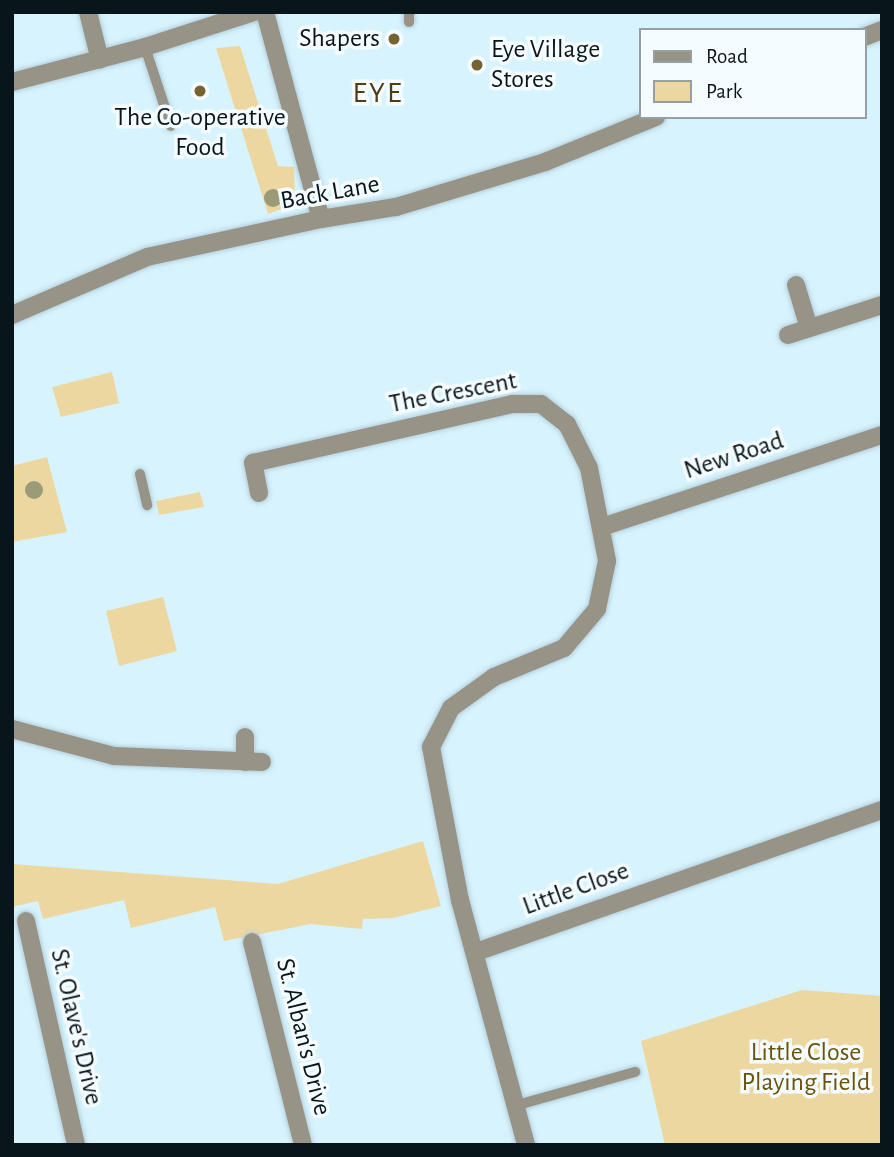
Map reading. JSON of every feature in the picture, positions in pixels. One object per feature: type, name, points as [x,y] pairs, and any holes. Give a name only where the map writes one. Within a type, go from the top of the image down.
[{"type":"street","points":[[88,12],[100,60]]},
{"type":"street","points":[[12,82],[145,47],[234,16],[254,12]]},
{"type":"street","points":[[265,12],[321,219]]},
{"type":"street","name":"Back Lane","points":[[12,314],[147,257],[238,232],[396,207],[533,166],[651,119]]},
{"type":"street","points":[[796,285],[809,328]]},
{"type":"street","points":[[788,335],[882,305]]},
{"type":"street","name":"The Crescent","points":[[259,492],[253,463],[512,404],[541,404],[567,424],[589,468],[607,561],[597,609],[564,648],[494,677],[451,708],[431,747],[460,900],[476,952]]},
{"type":"street","name":"New Road","points":[[602,527],[882,435]]},
{"type":"street","points":[[12,729],[114,756],[253,762],[245,737]]},
{"type":"street","name":"Little Close","points":[[476,952],[882,810]]},
{"type":"street","name":"St. Olave's Drive","points":[[26,921],[76,1145]]},
{"type":"street","name":"St. Alban's Drive","points":[[253,942],[303,1145]]},
{"type":"street","points":[[476,952],[526,1145]]},
{"type":"lane","points":[[145,47],[171,126]]},
{"type":"lane","points":[[140,474],[147,505]]},
{"type":"lane","points":[[514,1106],[635,1072]]},
{"type":"green space","points":[[240,46],[278,166],[294,167],[295,200],[290,206],[268,214],[216,48]]},
{"type":"green space","points":[[112,372],[119,403],[61,417],[52,387]]},
{"type":"green space","points":[[47,457],[67,532],[12,542],[12,466]]},
{"type":"green space","points":[[200,492],[204,507],[159,515],[156,501]]},
{"type":"green space","points":[[163,597],[177,651],[119,666],[106,611]]},
{"type":"green space","points":[[423,841],[441,906],[393,918],[363,919],[362,929],[311,924],[224,941],[215,907],[131,928],[124,900],[43,919],[38,901],[12,907],[12,864],[278,884]]},
{"type":"green space","name":"Little Close Playing Field","points":[[802,990],[882,996],[882,1145],[665,1145],[641,1041]]},
{"type":"place","name":"Shapers","points":[[394,39]]},
{"type":"place","name":"Eye Village Stores","points":[[477,65]]},
{"type":"place","name":"The Co-operative Food","points":[[200,91]]},
{"type":"district","name":"EYE","points":[[378,93]]}]
